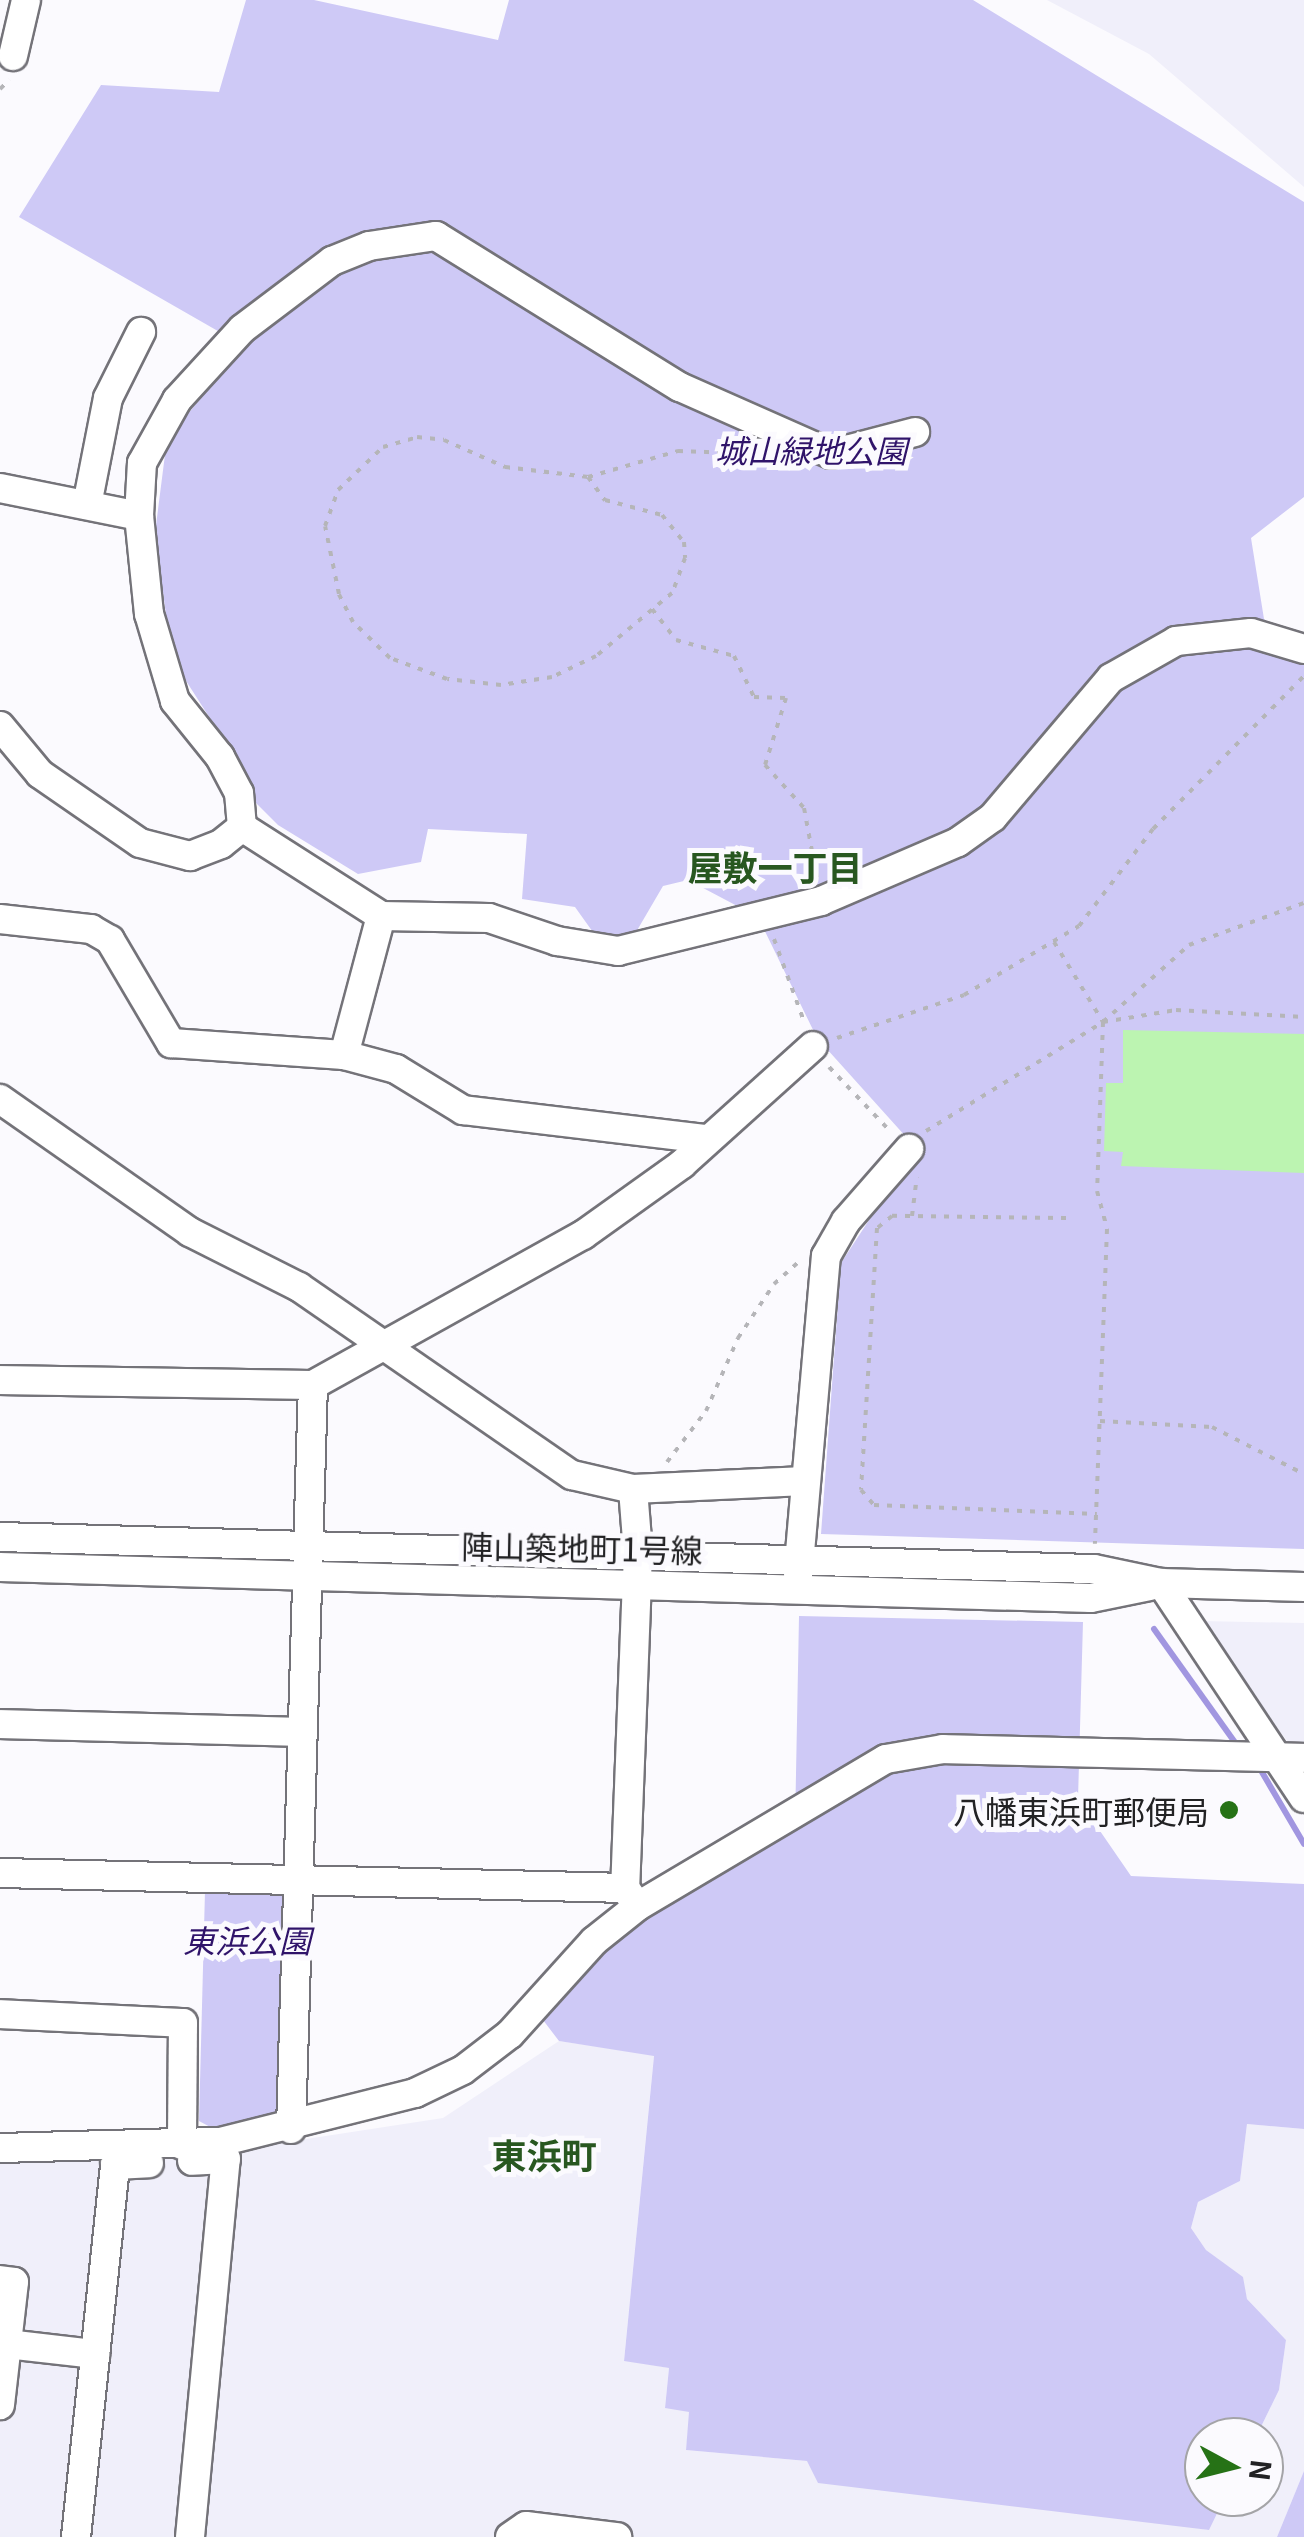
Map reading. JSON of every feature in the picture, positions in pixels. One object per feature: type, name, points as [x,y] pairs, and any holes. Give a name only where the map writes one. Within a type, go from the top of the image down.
[{"type":"street","points":[[14,56],[26,0]]},
{"type":"street","points":[[242,827],[238,792],[226,769],[174,701],[150,614],[139,516],[142,463],[177,400],[242,329],[332,260],[411,237],[460,245],[680,387],[830,454],[915,432]]},
{"type":"street","points":[[87,505],[108,398],[140,332]]},
{"type":"street","points":[[0,488],[139,516]]},
{"type":"street","points":[[242,827],[381,916],[489,918],[557,941],[618,952],[821,901],[958,842],[993,817],[1112,678],[1176,641],[1251,632],[1304,649]]},
{"type":"street","points":[[0,726],[40,774],[140,843],[190,856],[221,844],[242,827]]},
{"type":"street","points":[[344,1055],[381,916]]},
{"type":"street","points":[[0,920],[91,929],[110,940],[171,1043],[344,1055],[396,1068],[463,1110],[707,1139]]},
{"type":"street","points":[[0,1380],[313,1385],[584,1235],[707,1139],[813,1046]]},
{"type":"street","points":[[0,1100],[190,1232],[299,1287],[572,1475],[638,1489],[804,1481]]},
{"type":"street","points":[[798,1587],[826,1256],[846,1221],[909,1148]]},
{"type":"street","points":[[291,2129],[303,1576],[313,1385]]},
{"type":"street","points":[[631,1897],[638,1489]]},
{"type":"street","name":"陣山築地町1号線","points":[[0,1537],[638,1552],[1094,1569],[1161,1583],[1304,1587]]},
{"type":"street","name":"陣山築地町1号線","points":[[0,1568],[634,1582],[1091,1598],[1161,1583]]},
{"type":"street","points":[[1161,1583],[1283,1757],[1304,1798]]},
{"type":"street","points":[[0,1724],[299,1732]]},
{"type":"street","points":[[0,2148],[182,2145],[291,2129],[414,2094],[463,2070],[510,2034],[631,1897],[886,1759],[942,1749],[1283,1757]]},
{"type":"street","points":[[0,1873],[297,1879],[631,1897]]},
{"type":"street","points":[[0,2014],[183,2023],[182,2145]]},
{"type":"street","points":[[76,2537],[115,2165],[226,2159],[190,2537]]},
{"type":"street","points":[[0,2280],[14,2282],[0,2405]]},
{"type":"street","points":[[7,2344],[95,2354]]},
{"type":"street","points":[[510,2537],[526,2526],[618,2537]]},
{"type":"path","points":[[588,477],[605,500],[662,514],[684,542],[679,585],[596,656],[552,676],[501,685],[447,678],[390,658],[353,622],[339,594],[325,538],[328,510],[359,464],[383,448],[417,437],[444,440],[505,467],[588,477],[678,451],[776,455]]},
{"type":"path","points":[[652,609],[676,640],[734,656],[754,697],[786,698],[765,766],[804,808],[821,901]]},
{"type":"path","points":[[813,1046],[964,994],[1080,926],[1153,828],[1304,676]]},
{"type":"path","points":[[765,916],[813,1046],[845,1089],[909,1148],[924,1132],[1103,1022],[1190,945],[1304,903]]},
{"type":"path","points":[[1054,942],[1103,1022],[1097,1191],[1107,1229],[1094,1569]]},
{"type":"path","points":[[1103,1022],[1176,1010],[1304,1017]]},
{"type":"path","points":[[1066,1218],[892,1216],[877,1228],[861,1490],[874,1505],[1096,1514]]},
{"type":"path","points":[[638,1489],[706,1410],[738,1338],[774,1284],[798,1261],[826,1256]]},
{"type":"path","points":[[1100,1421],[1212,1427],[1304,1474]]},
{"type":"shaded area","points":[[1047,0],[1304,0],[1304,187],[1149,54]]},
{"type":"shaded area","points":[[1201,1621],[1304,1623],[1304,1762],[1199,1629]]},
{"type":"shaded area","points":[[559,2041],[654,2055],[624,2360],[669,2368],[665,2407],[690,2412],[686,2450],[807,2461],[1208,2530],[1215,2517],[1284,2517],[1284,2417],[1266,2417],[1279,2390],[1286,2340],[1247,2299],[1242,2277],[1206,2250],[1191,2228],[1198,2202],[1240,2181],[1247,2124],[1304,2129],[1304,2471],[1277,2537],[0,2537],[0,2160],[176,2159],[443,2118]]},
{"type":"green space","name":"城山緑地公園","points":[[246,0],[314,0],[498,40],[509,0],[973,0],[1304,202],[1304,497],[1251,538],[1264,619],[1304,652],[1304,1549],[821,1534],[841,1263],[916,1148],[817,1038],[758,917],[688,880],[663,886],[632,939],[595,935],[575,907],[522,899],[527,834],[428,829],[421,862],[358,874],[278,825],[251,798],[222,737],[172,659],[155,533],[167,439],[244,346],[19,217],[101,85],[219,92]]},
{"type":"green space","points":[[799,1616],[1083,1622],[1078,1799],[1131,1876],[1304,1884],[1304,2129],[1247,2124],[1240,2181],[1198,2202],[1191,2228],[1206,2250],[1243,2277],[1247,2299],[1286,2340],[1279,2390],[1266,2417],[1184,2417],[1184,2517],[1215,2517],[1209,2530],[818,2483],[807,2461],[686,2450],[689,2412],[665,2408],[669,2368],[624,2361],[654,2056],[559,2041],[543,2020],[602,1948],[795,1826]]},
{"type":"green space","name":"東浜公園","points":[[205,1891],[292,1893],[284,2116],[214,2129],[199,2121]]},
{"type":"green space","points":[[1304,2471],[1304,2537],[1277,2537]]},
{"type":"building","points":[[1123,1030],[1304,1034],[1304,1173],[1121,1166],[1123,1152],[1104,1151],[1106,1083],[1123,1083]]},
{"type":"waterway","points":[[1154,1629],[1239,1748]]},
{"type":"waterway","points":[[1259,1767],[1304,1844]]},
{"type":"place","name":"八幡東浜町郵便局","points":[[1229,1810]]},
{"type":"district","name":"屋敷一丁目","points":[[775,866]]},
{"type":"district","name":"東浜町","points":[[544,2154]]}]
